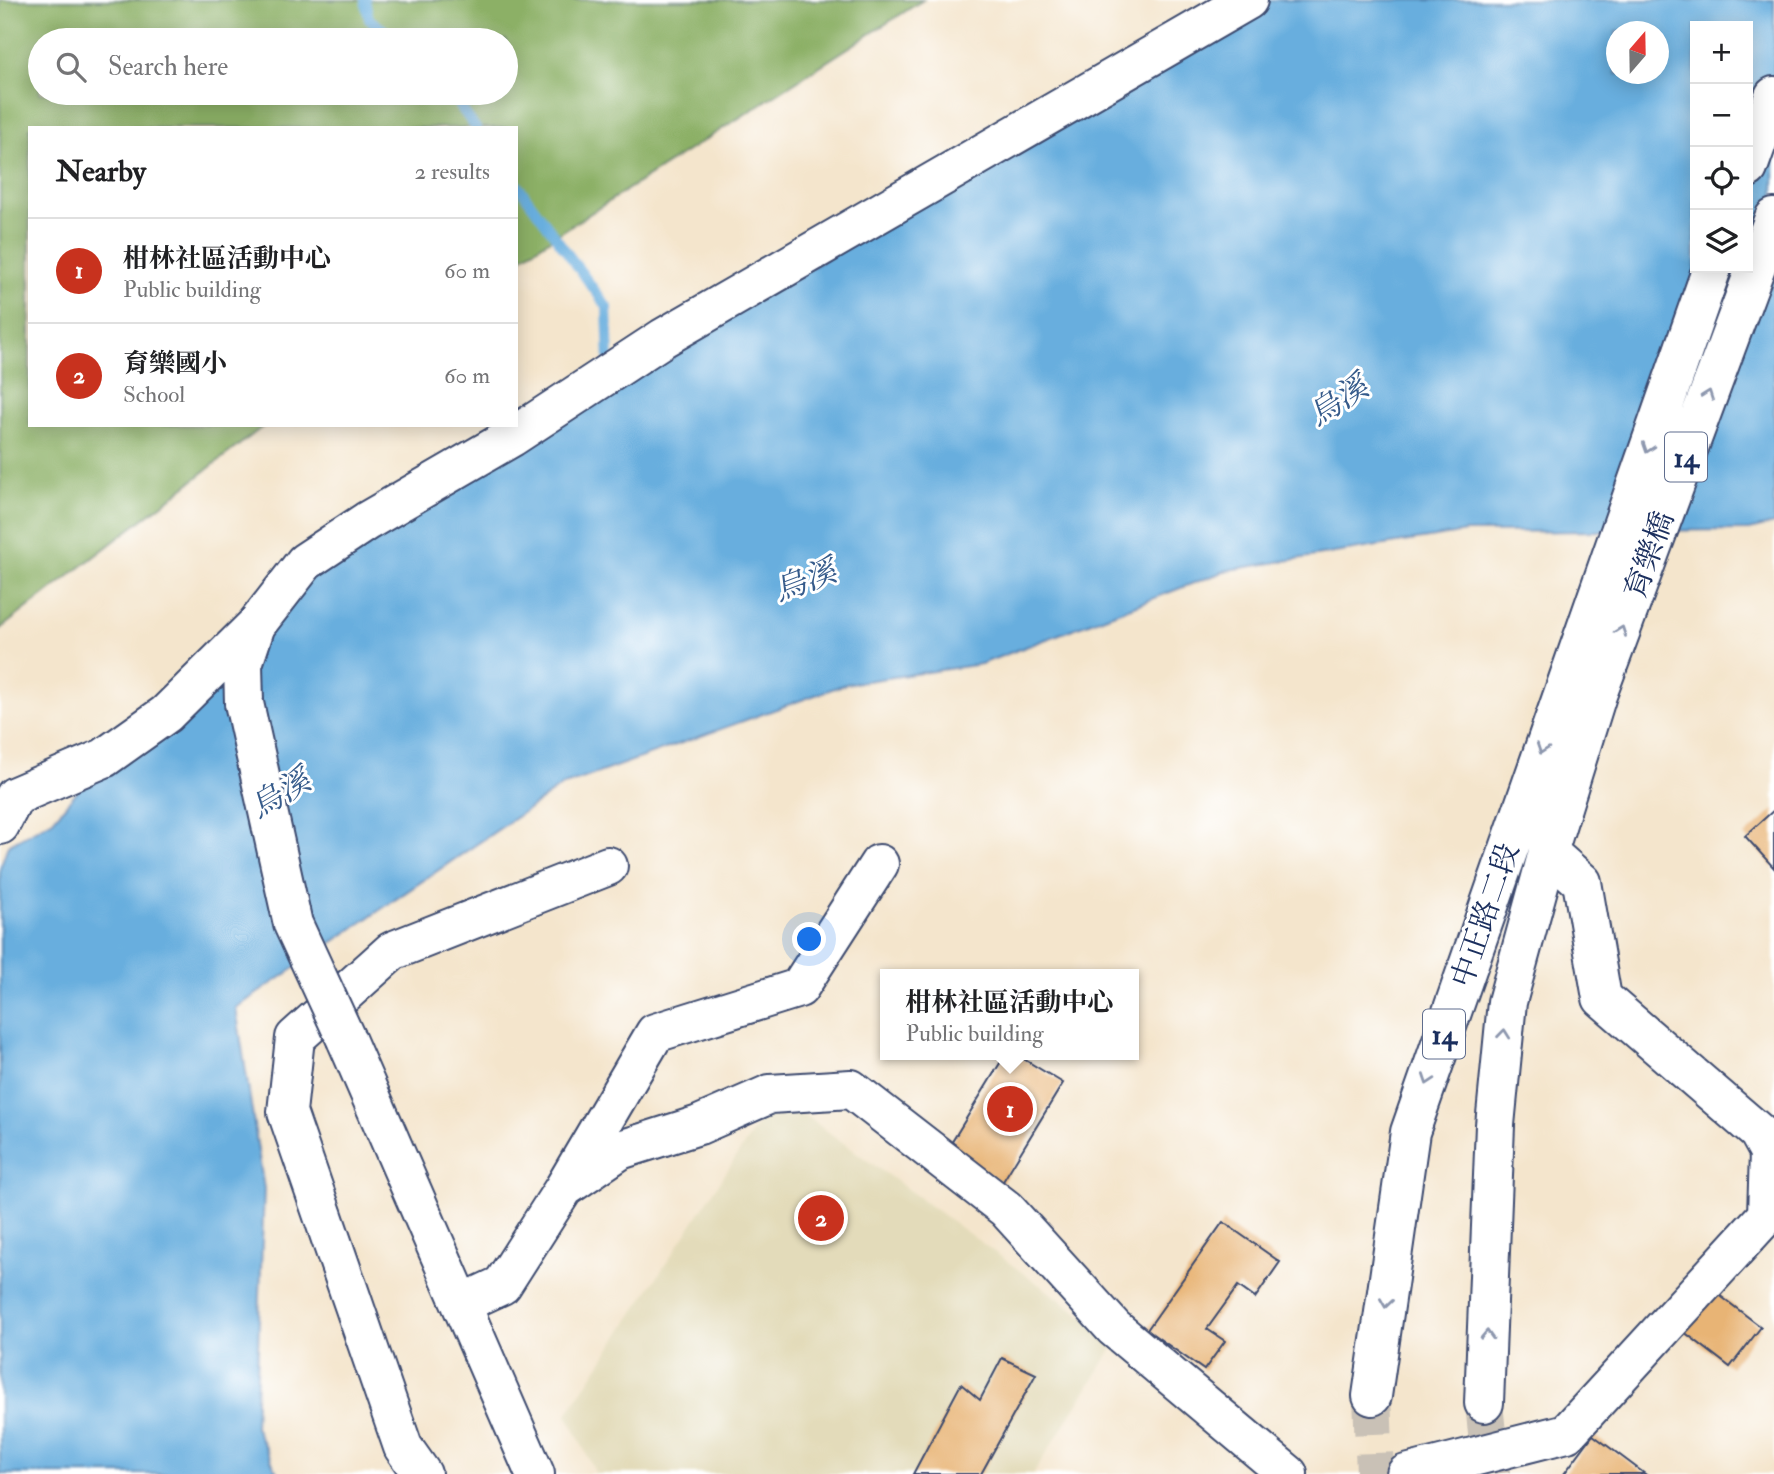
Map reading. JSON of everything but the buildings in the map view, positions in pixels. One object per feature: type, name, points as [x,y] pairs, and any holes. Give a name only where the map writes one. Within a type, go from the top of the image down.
[{"type":"main road","points":[[0,825],[15,796],[104,758],[166,714],[256,625],[306,562],[367,521],[512,437],[628,360],[1248,0]]},
{"type":"main road","points":[[1753,154],[1774,96]]},
{"type":"main road","name":"育樂橋","points":[[1581,690],[1774,218]]},
{"type":"main road","name":"育樂橋","points":[[1581,690],[1710,273]]},
{"type":"main road","points":[[256,625],[243,664],[244,703],[293,924],[346,1039],[535,1474]]},
{"type":"main road","name":"中正路二段","points":[[1485,1403],[1495,1125],[1507,1002],[1548,852],[1581,690]]},
{"type":"main road","name":"中正路二段","points":[[1372,1396],[1410,1132],[1581,690]]},
{"type":"main road","points":[[1406,1474],[1567,1433],[1762,1238],[1767,1215],[1769,1152],[1766,1127],[1602,998],[1582,882],[1548,852]]},
{"type":"main road","points":[[461,1304],[502,1285],[564,1188],[655,1033],[799,988],[879,864]]},
{"type":"main road","points":[[422,1474],[403,1447],[287,1112],[295,1038],[392,951],[608,866]]},
{"type":"main road","points":[[564,1188],[621,1150],[699,1125],[770,1094],[851,1090],[1006,1209],[1114,1328],[1288,1474]]},
{"type":"shaded area","points":[[777,1095],[1117,1341],[1033,1474],[596,1474],[567,1414]]},
{"type":"green space","points":[[0,0],[923,0],[518,260],[518,126],[28,126],[28,427],[262,427],[0,629]]},
{"type":"water","name":"烏溪","points":[[1258,0],[1774,0],[1774,524],[1749,530],[1466,532],[1228,570],[981,664],[846,684],[562,786],[236,1008],[264,1189],[255,1427],[278,1474],[0,1474],[0,868],[8,845],[53,820],[91,775],[323,560]]},
{"type":"waterway","points":[[365,0],[369,19],[381,28]]},
{"type":"waterway","points":[[459,105],[475,126]]},
{"type":"waterway","points":[[518,186],[607,307],[609,363]]},
{"type":"tunnel","points":[[1372,1396],[1375,1474]]},
{"type":"tunnel","points":[[1484,1403],[1491,1474]]},
{"type":"place","name":"柑林社區活動中心","points":[[1010,1109]]},
{"type":"place","name":"育樂國小","points":[[821,1218]]}]
